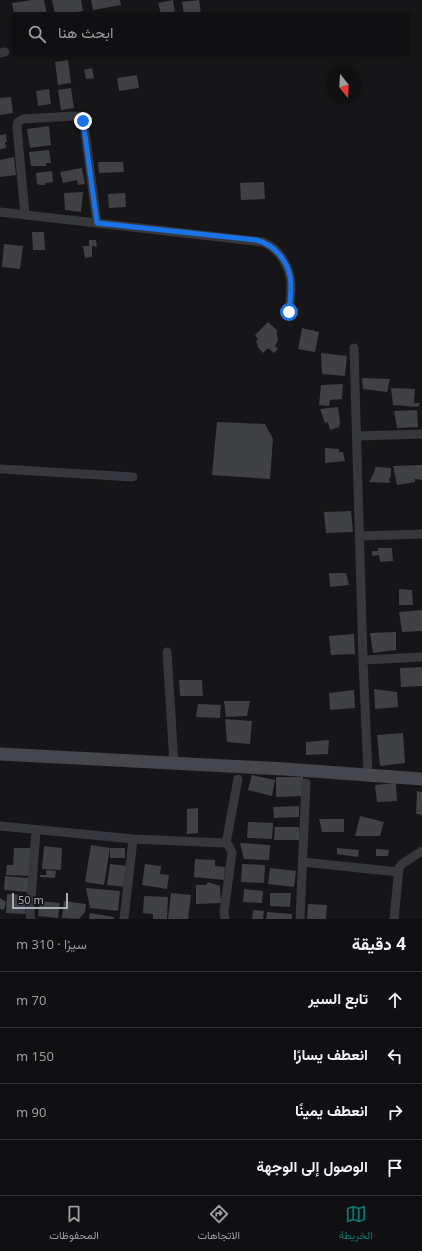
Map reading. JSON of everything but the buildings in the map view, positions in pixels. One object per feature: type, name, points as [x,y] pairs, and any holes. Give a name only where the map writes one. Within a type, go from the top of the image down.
[{"type":"street","points":[[26,215],[17,127],[18,122],[23,119],[75,116],[81,118],[84,124],[97,223]]},
{"type":"street","points":[[0,212],[256,240],[268,243],[281,256],[289,272],[291,284],[289,312]]},
{"type":"street","points":[[354,348],[363,660],[368,774]]},
{"type":"street","points":[[357,436],[422,434]]},
{"type":"street","points":[[0,469],[133,477]]},
{"type":"street","points":[[360,536],[422,534]]},
{"type":"street","points":[[167,652],[174,763]]},
{"type":"street","points":[[363,660],[422,657]]},
{"type":"street","points":[[0,754],[368,774],[422,779]]},
{"type":"street","points":[[226,843],[238,779]]},
{"type":"street","points":[[300,919],[306,783]]},
{"type":"street","points":[[0,826],[133,838],[226,843],[232,853],[224,912],[225,919]]},
{"type":"street","points":[[31,919],[30,913],[36,830]]},
{"type":"street","points":[[124,919],[133,838]]},
{"type":"street","points":[[394,919],[398,872],[402,864],[422,850]]},
{"type":"street","points":[[303,862],[398,872]]},
{"type":"route","points":[[83,121],[97,223],[256,240],[268,243],[281,256],[289,272],[291,289],[289,312]]}]
